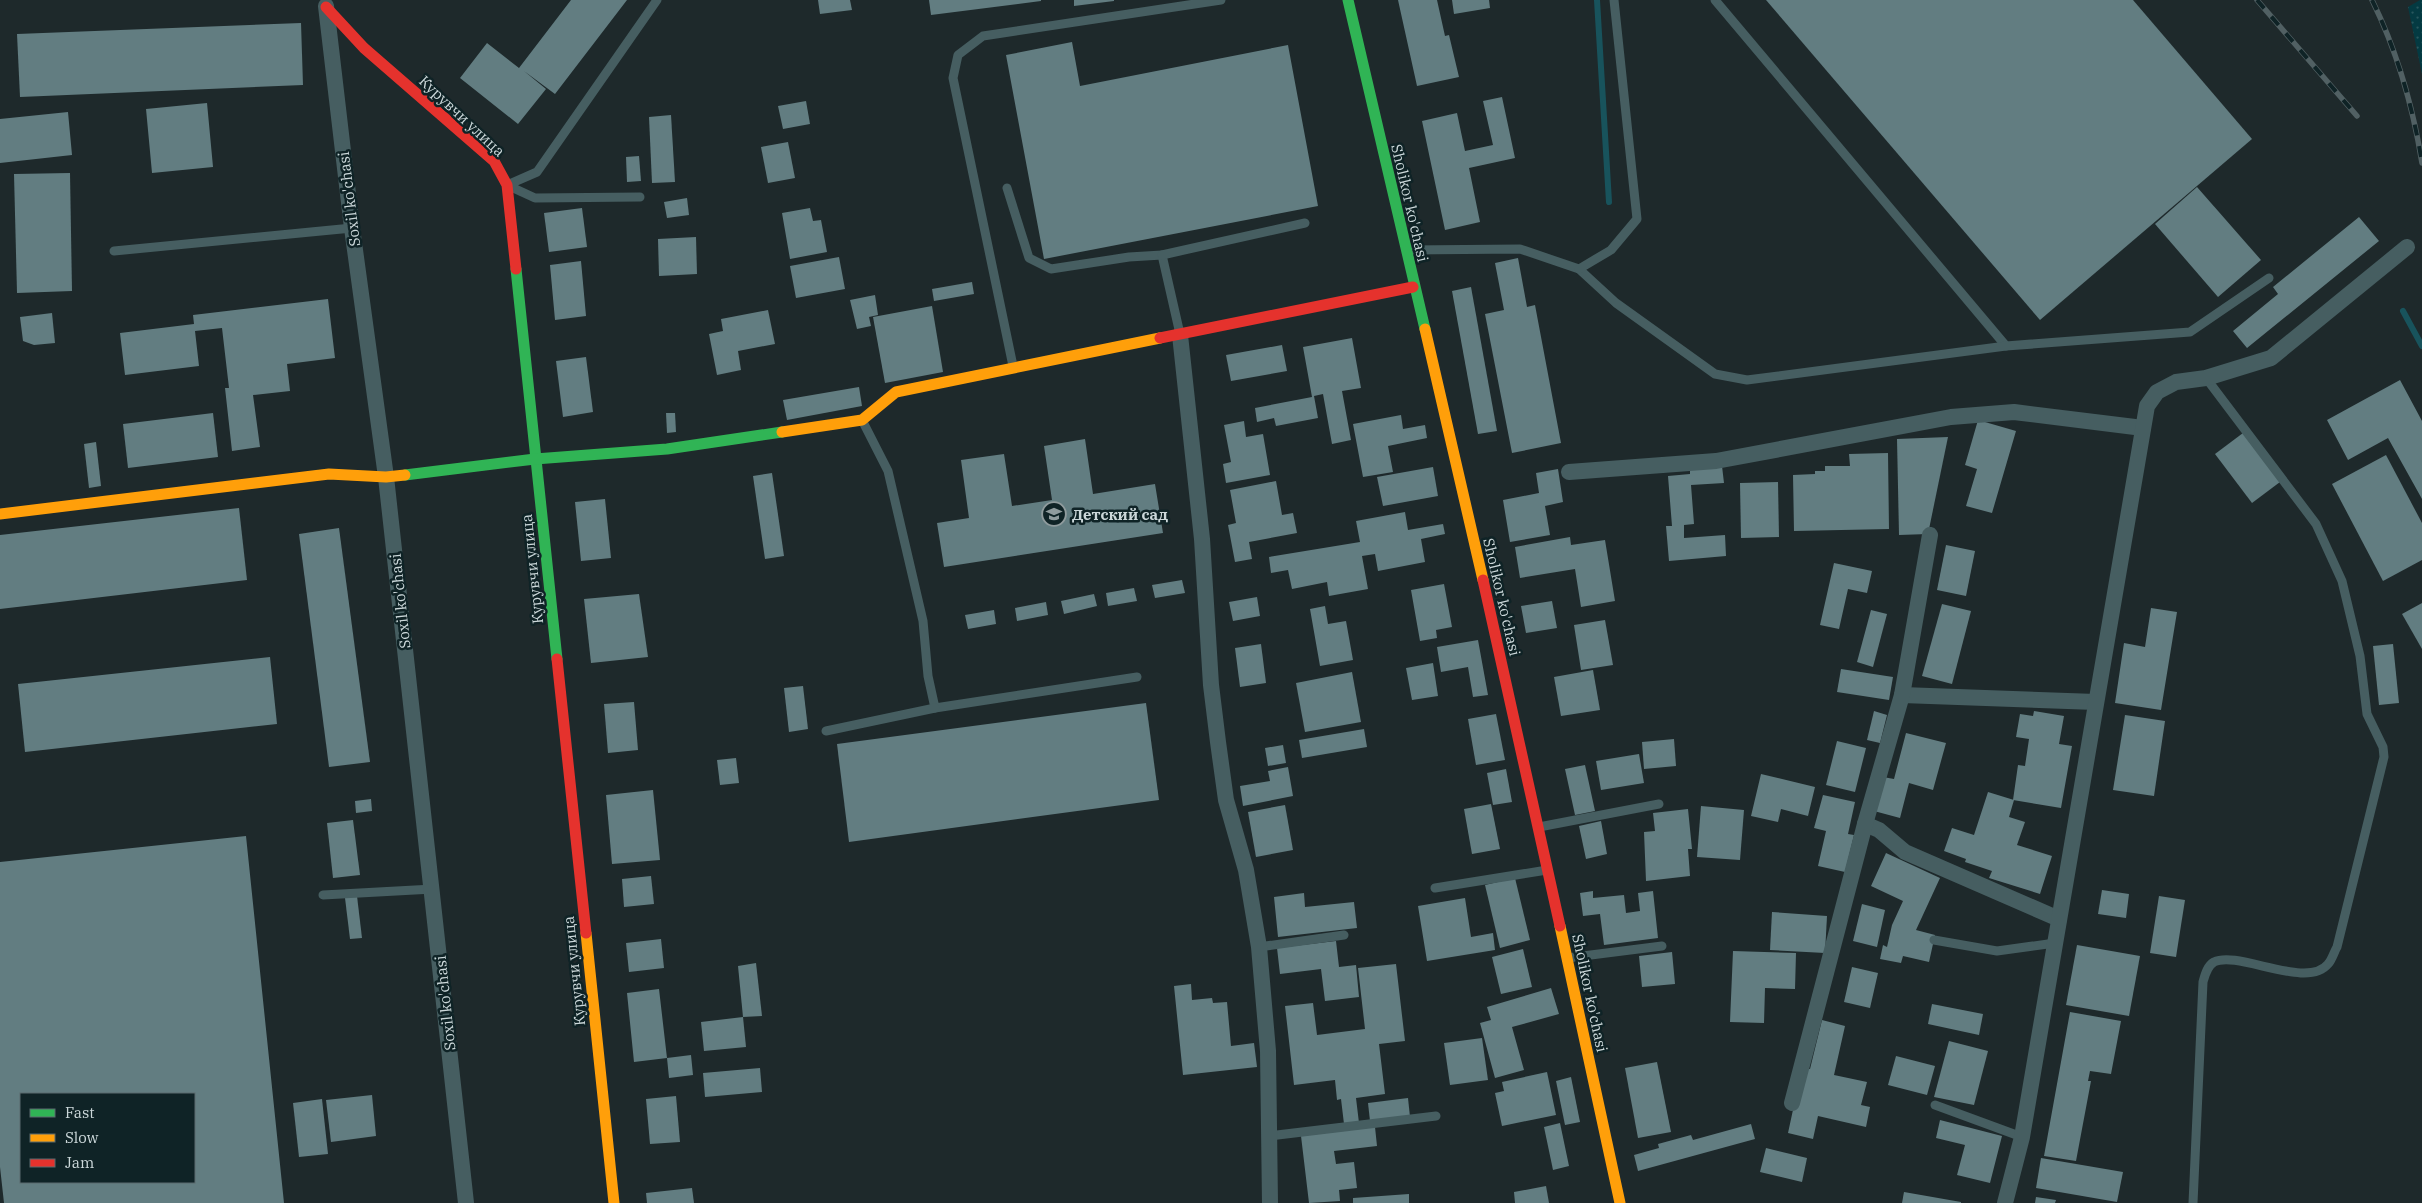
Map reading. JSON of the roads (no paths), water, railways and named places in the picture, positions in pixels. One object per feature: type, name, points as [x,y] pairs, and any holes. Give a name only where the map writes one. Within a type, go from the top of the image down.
[{"type":"street","name":"Sholikor ko'chasi","points":[[1348,0],[1413,287],[1506,678],[1620,1203]]},
{"type":"street","name":"Курувчи улица","points":[[325,4],[364,48],[494,162],[507,185],[614,1203]]},
{"type":"street","name":"Soxil ko'chasi","points":[[325,4],[352,228],[386,478],[433,889],[466,1203]]},
{"type":"street","points":[[2005,1203],[2022,1137],[2147,406],[2157,392],[2176,382],[2206,378],[2271,358],[2407,247]]},
{"type":"street","points":[[0,514],[329,474],[386,478],[535,459],[667,449],[862,420],[896,392],[1413,287]]},
{"type":"street","points":[[1180,335],[1202,539],[1211,685],[1218,742],[1226,800],[1246,870],[1259,947],[1268,1050],[1270,1203]]},
{"type":"street","points":[[1569,472],[1716,461],[1951,417],[2014,412],[2143,428]]},
{"type":"street","points":[[1792,1103],[1865,824],[1902,694],[1930,535]]},
{"type":"street","points":[[1902,694],[2096,702]]},
{"type":"street","points":[[1865,824],[1879,830],[1905,852],[2059,919]]},
{"type":"lane","points":[[507,185],[537,172],[657,0]]},
{"type":"lane","points":[[1014,369],[953,78],[958,55],[983,36],[1221,0]]},
{"type":"lane","points":[[1579,269],[1611,250],[1637,219],[1614,0]]},
{"type":"lane","points":[[1715,0],[2006,346]]},
{"type":"lane","points":[[507,185],[535,198],[640,197]]},
{"type":"lane","points":[[1007,188],[1030,258],[1051,269],[1129,257],[1162,255],[1305,223]]},
{"type":"lane","points":[[114,251],[352,228]]},
{"type":"lane","points":[[1405,250],[1520,249],[1579,269],[1616,303],[1715,374],[1747,380],[2006,346],[2190,332],[2269,278]]},
{"type":"lane","points":[[1162,255],[1180,335]]},
{"type":"lane","points":[[2193,1203],[2203,982],[2206,970],[2214,962],[2227,960],[2301,973],[2316,972],[2328,965],[2336,947],[2384,757],[2383,747],[2367,714],[2360,656],[2342,580],[2316,524],[2206,378]]},
{"type":"lane","points":[[862,420],[888,472],[923,621],[928,676],[934,708]]},
{"type":"lane","points":[[826,731],[934,708],[1137,677]]},
{"type":"lane","points":[[1538,827],[1659,804]]},
{"type":"lane","points":[[1435,888],[1548,870]]},
{"type":"lane","points":[[323,895],[433,889]]},
{"type":"lane","points":[[1259,947],[1344,935]]},
{"type":"lane","points":[[1934,940],[1997,951],[2055,942]]},
{"type":"lane","points":[[1567,958],[1662,946]]},
{"type":"lane","points":[[1935,1105],[2022,1137]]},
{"type":"lane","points":[[1269,1136],[1436,1116]]},
{"type":"waterway","points":[[1597,0],[1609,202]]},
{"type":"waterway","points":[[2403,311],[2422,346]]},
{"type":"railway","points":[[2257,0],[2357,116]]},
{"type":"railway","points":[[2372,0],[2389,39],[2403,80],[2414,121],[2422,163]]},
{"type":"place","name":"Детский сад","points":[[1054,514]]}]
